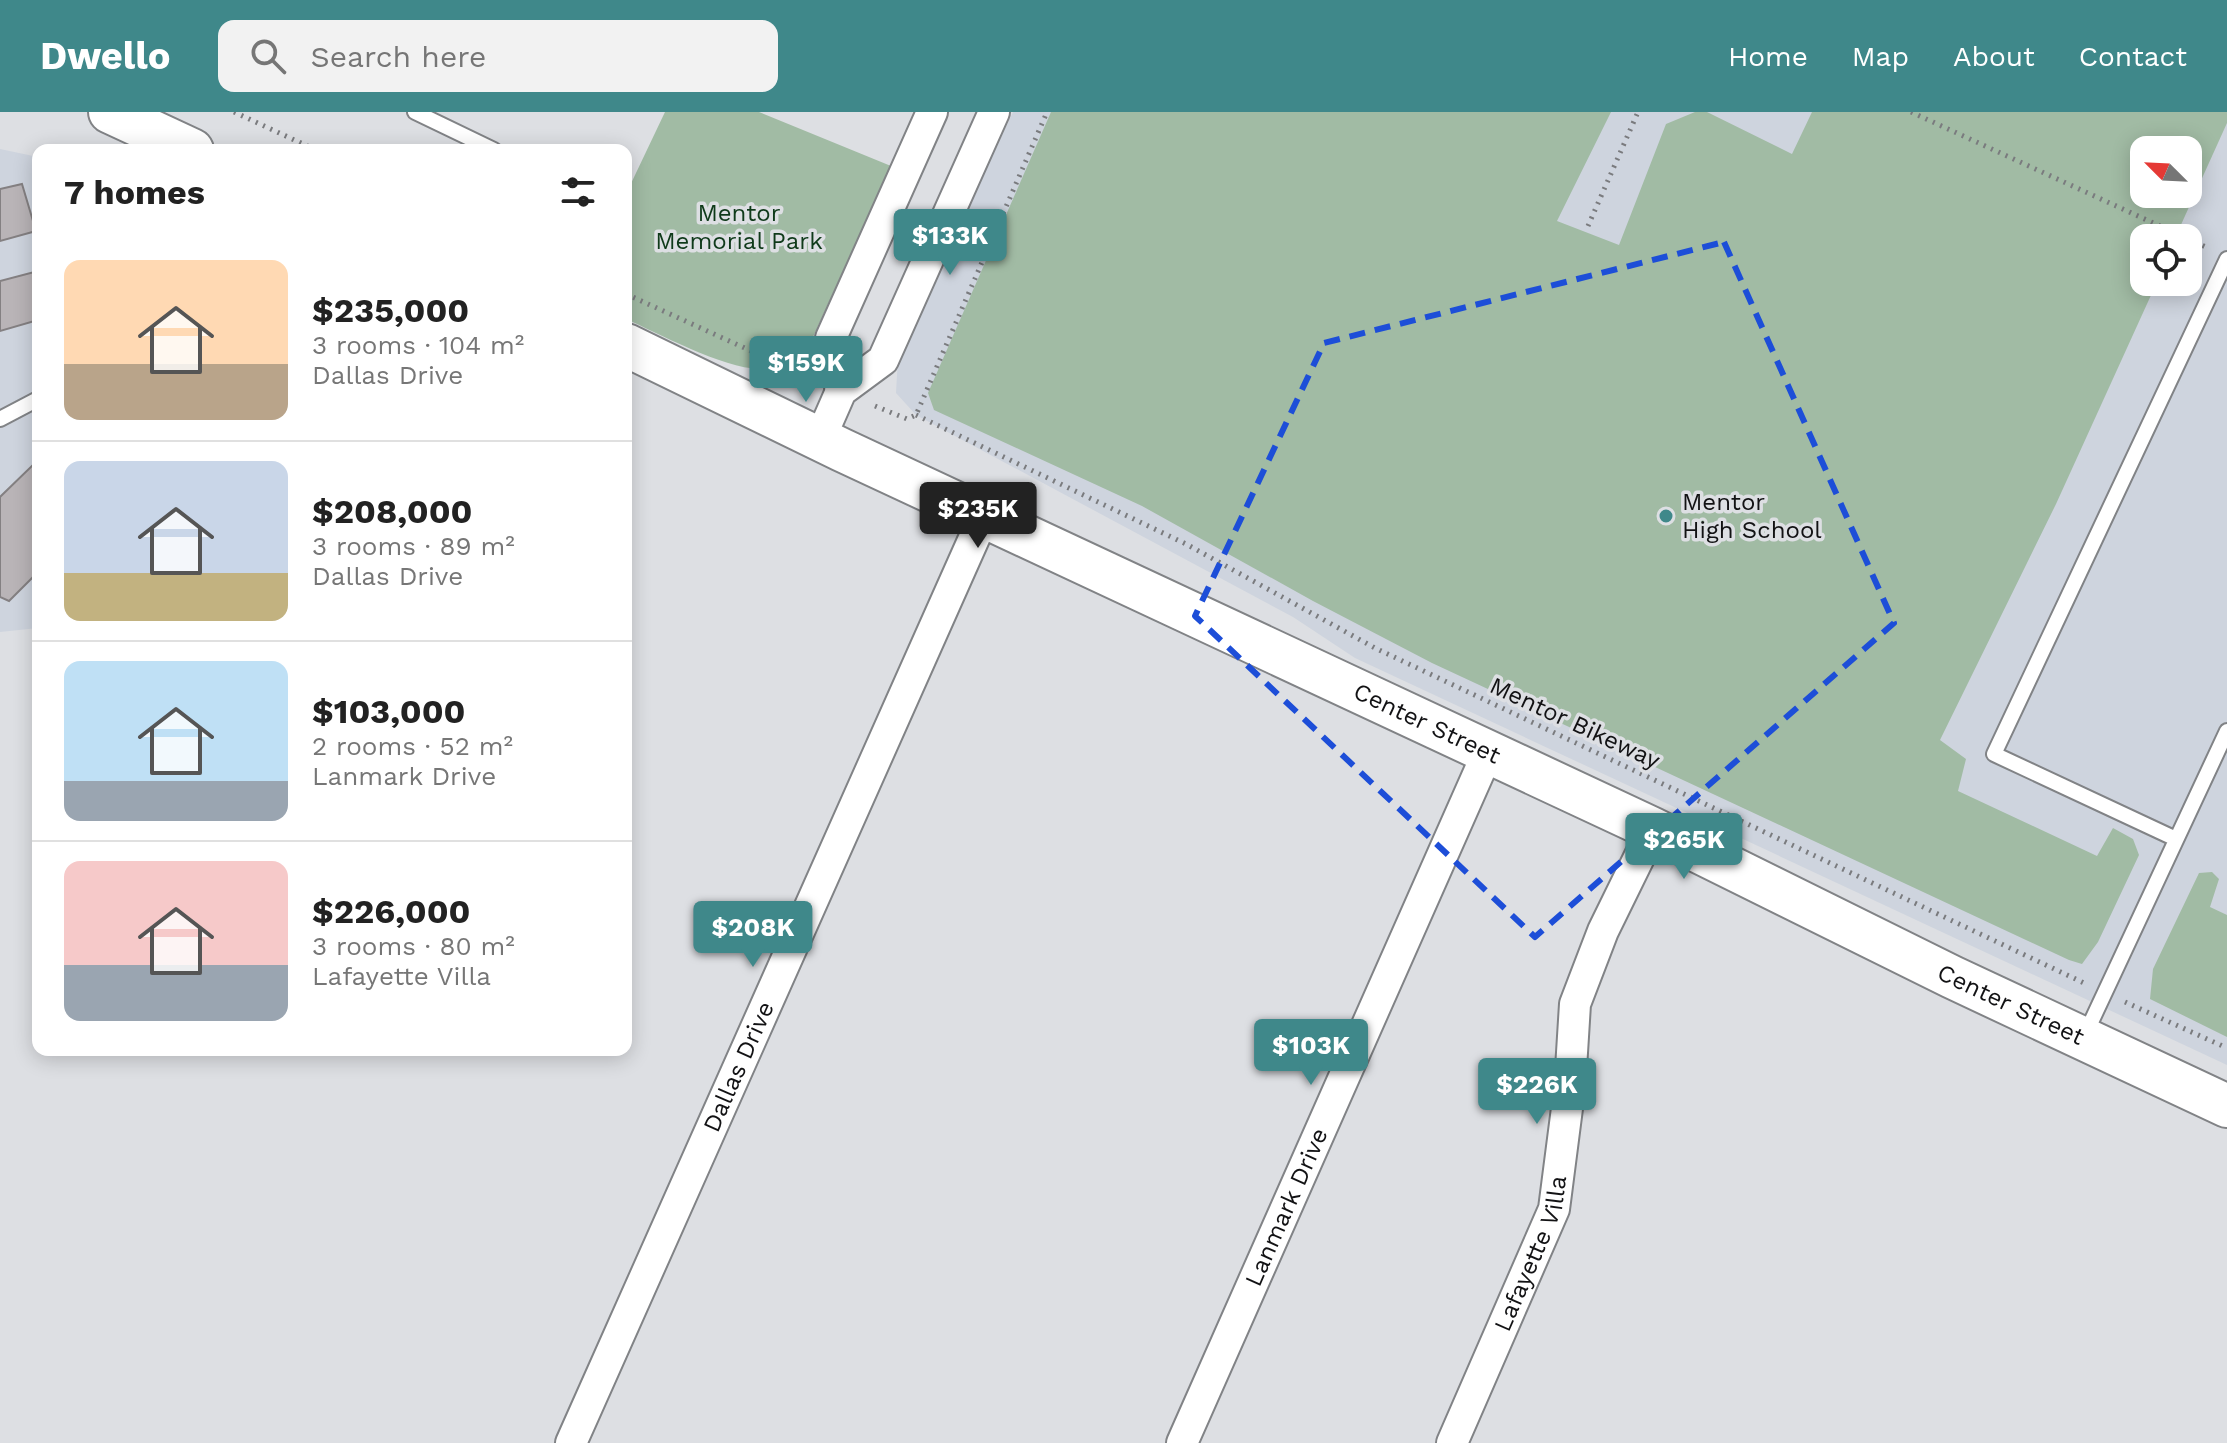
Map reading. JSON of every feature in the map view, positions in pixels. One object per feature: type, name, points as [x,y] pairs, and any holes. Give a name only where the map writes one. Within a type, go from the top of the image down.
[{"type":"main road","points":[[110,112],[179,144]]},
{"type":"main road","name":"Center Street","points":[[632,348],[1653,829],[2227,1106]]},
{"type":"street","points":[[841,391],[831,338],[932,112]]},
{"type":"street","points":[[820,439],[841,391],[883,360],[994,112]]},
{"type":"street","name":"Dallas Drive","points":[[571,1443],[984,516]]},
{"type":"street","name":"Lanmark Drive","points":[[1182,1443],[1488,752]]},
{"type":"street","name":"Lafayette Villa","points":[[1452,1443],[1554,1209],[1570,1085],[1575,1004],[1603,931],[1653,829]]},
{"type":"lane","points":[[415,112],[482,144]]},
{"type":"lane","points":[[2176,839],[1994,754],[2227,259]]},
{"type":"lane","points":[[0,419],[32,402]]},
{"type":"lane","points":[[2083,1039],[2227,731]]},
{"type":"path","points":[[234,112],[303,144]]},
{"type":"path","points":[[907,419],[916,415],[1047,112]]},
{"type":"path","points":[[1588,226],[1638,112]]},
{"type":"path","points":[[1911,112],[2155,224]]},
{"type":"path","points":[[632,297],[772,360]]},
{"type":"path","name":"Mentor Bikeway","points":[[916,415],[1186,544],[1375,648],[2104,993],[2227,1048]]},
{"type":"highlighted area","points":[[1724,242],[1894,623],[1535,937],[1195,616],[1324,343]]},
{"type":"shaded area","name":"Mentor High School","points":[[1013,112],[2227,112],[2227,1065],[1355,658],[1293,617],[916,415],[896,393],[898,358]]},
{"type":"shaded area","points":[[0,149],[32,156],[32,629],[0,632]]},
{"type":"green space","name":"Mentor Memorial Park","points":[[665,112],[759,112],[891,166],[813,337],[792,356],[767,368],[736,365],[717,359],[632,322],[632,181]]},
{"type":"green space","name":"Mentor High School","points":[[1051,112],[1611,112],[1557,221],[1619,245],[1666,124],[1695,112],[1707,112],[1792,154],[1812,112],[2227,112],[2227,123],[2202,178],[2202,136],[2130,136],[2130,208],[2189,208],[2181,224],[2130,224],[2130,296],[2151,296],[2056,504],[1940,740],[1966,759],[1958,791],[2097,856],[2113,828],[2133,839],[2139,855],[2098,942],[2082,964],[1432,663],[1142,506],[934,410],[928,393]]},
{"type":"green space","points":[[2212,872],[2219,879],[2210,907],[2227,915],[2227,1037],[2150,999],[2153,969],[2199,873]]},
{"type":"building","points":[[22,184],[32,218],[32,232],[0,241],[0,189]]},
{"type":"building","points":[[32,273],[32,322],[0,331],[0,281]]},
{"type":"building","points":[[32,466],[32,578],[9,601],[0,597],[0,497]]},
{"type":"place","name":"Mentor High School","points":[[1666,516]]}]
